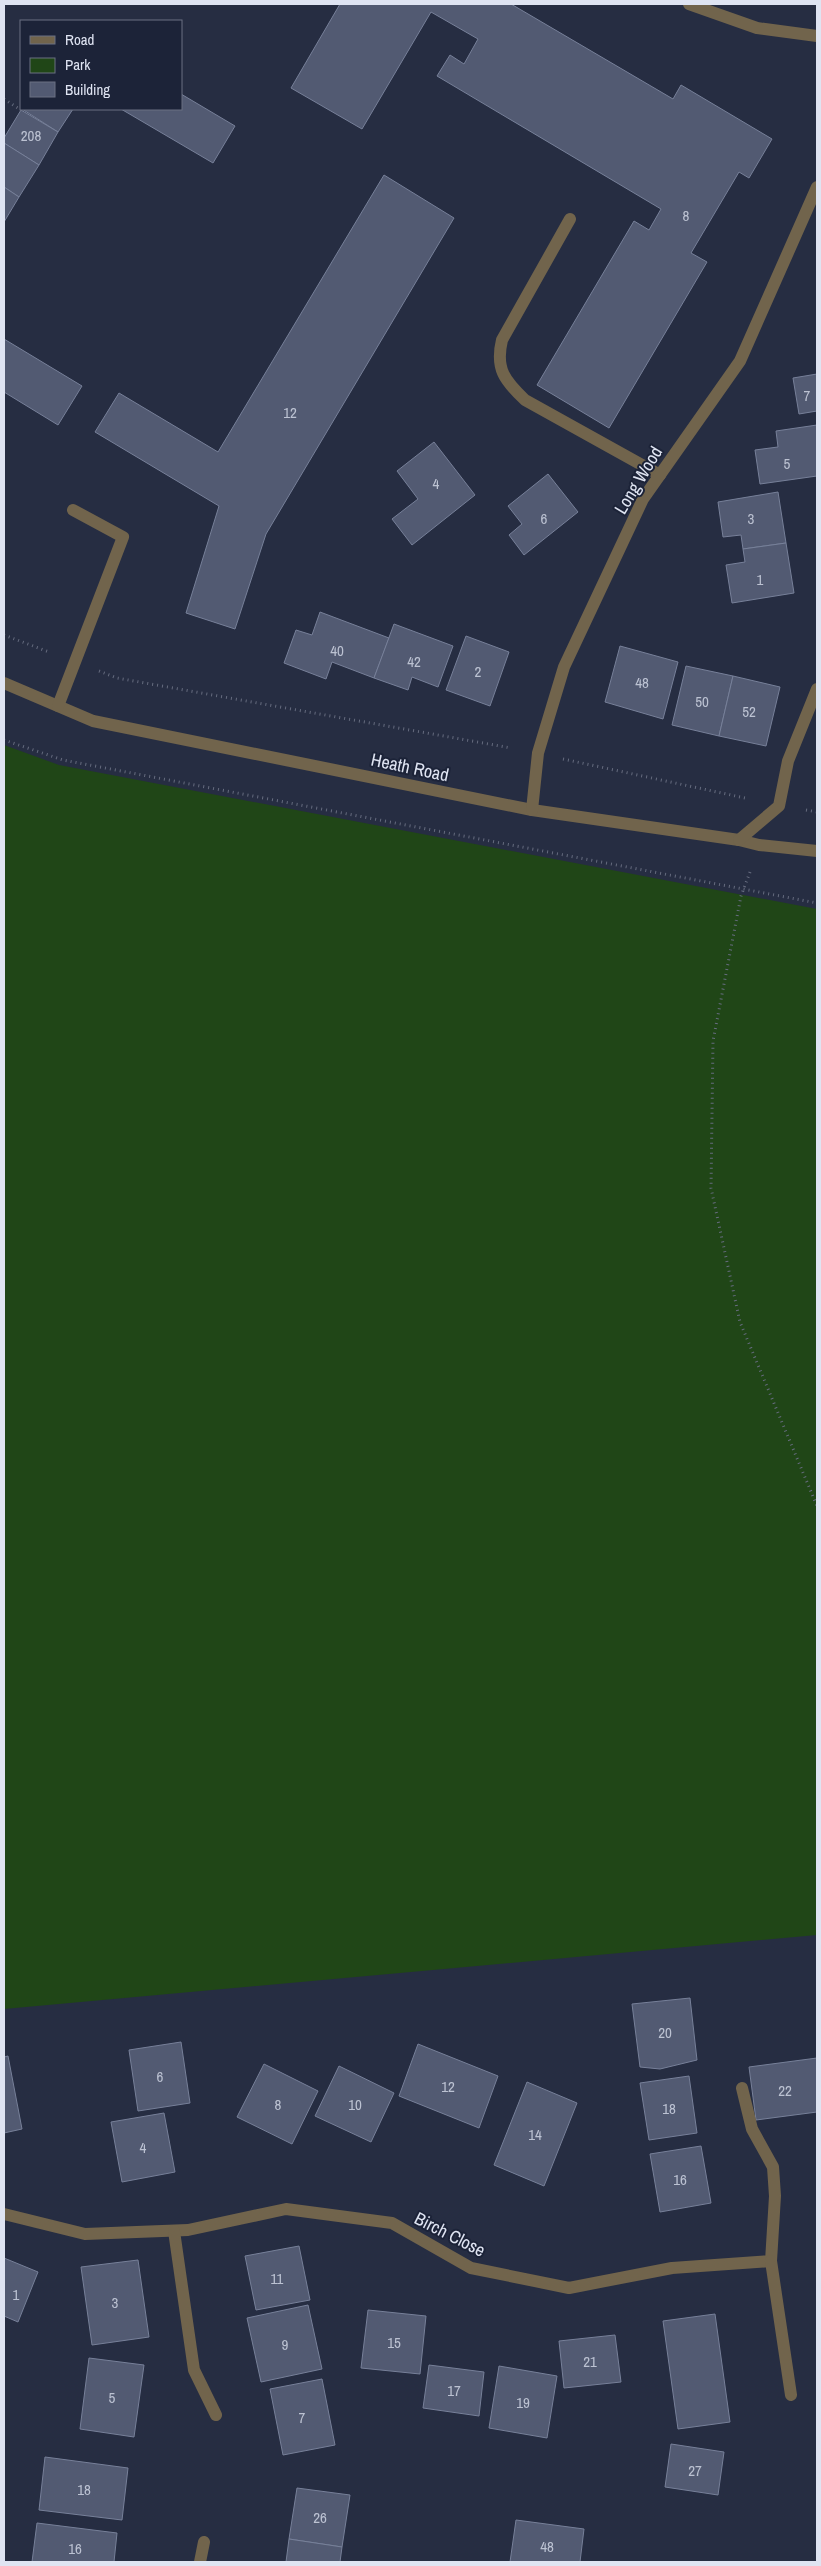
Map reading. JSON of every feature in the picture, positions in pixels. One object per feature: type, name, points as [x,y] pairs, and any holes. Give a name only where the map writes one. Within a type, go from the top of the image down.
[{"type":"street","points":[[690,4],[757,28],[817,36]]},
{"type":"street","name":"Long Wood","points":[[532,810],[538,753],[564,667],[643,499],[740,361],[817,187]]},
{"type":"street","points":[[570,219],[502,340],[498,356],[502,372],[512,388],[524,400],[660,474]]},
{"type":"street","points":[[58,706],[123,537],[73,510]]},
{"type":"street","name":"Heath Road","points":[[4,683],[93,720],[532,810],[739,840],[759,845],[817,851]]},
{"type":"street","points":[[739,840],[779,806],[788,761],[817,689]]},
{"type":"street","points":[[742,2088],[752,2129],[773,2167],[775,2196],[771,2261],[791,2395]]},
{"type":"street","name":"Birch Close","points":[[4,2214],[85,2234],[188,2230],[286,2209],[392,2223],[471,2268],[569,2288],[672,2268],[771,2261]]},
{"type":"street","points":[[174,2231],[194,2370],[216,2415]]},
{"type":"street","points":[[200,2562],[204,2542]]},
{"type":"path","points":[[4,99],[20,109]]},
{"type":"path","points":[[4,634],[118,678],[538,753],[779,806],[817,812]]},
{"type":"path","points":[[4,740],[63,760],[817,903]]},
{"type":"path","points":[[759,845],[743,890],[713,1041],[711,1188],[740,1322],[817,1506]]},
{"type":"green space","points":[[4,745],[59,765],[817,909],[817,1935],[4,2009]]},
{"type":"building","points":[[340,4],[511,4],[673,99],[681,85],[772,139],[749,178],[739,172],[691,253],[707,262],[609,428],[537,385],[634,221],[649,230],[661,209],[437,76],[450,55],[464,64],[478,39],[431,12],[362,129],[291,88]]},
{"type":"building","points":[[182,95],[235,126],[213,163],[123,110],[182,110]]},
{"type":"building","points":[[21,110],[58,132],[39,165],[4,143],[4,138]]},
{"type":"building","points":[[24,110],[72,110],[58,132]]},
{"type":"building","points":[[4,143],[39,165],[19,197],[4,187]]},
{"type":"building","points":[[384,175],[454,218],[266,534],[235,629],[186,613],[219,506],[95,432],[119,393],[218,452]]},
{"type":"building","points":[[4,187],[19,197],[4,222]]},
{"type":"building","points":[[4,339],[82,386],[58,425],[4,392]]},
{"type":"building","points":[[817,374],[817,411],[799,414],[793,378]]},
{"type":"building","points":[[817,425],[817,476],[760,484],[755,450],[778,447],[776,431]]},
{"type":"building","points":[[434,442],[475,495],[412,545],[392,519],[418,499],[397,471]]},
{"type":"building","points":[[548,474],[578,512],[524,555],[509,535],[522,524],[508,506]]},
{"type":"building","points":[[778,492],[786,543],[743,549],[741,535],[723,537],[718,502]]},
{"type":"building","points":[[786,543],[794,593],[732,603],[726,565],[745,562],[743,549]]},
{"type":"building","points":[[320,612],[389,638],[374,678],[332,662],[326,679],[284,663],[296,630],[312,635]]},
{"type":"building","points":[[394,624],[453,646],[438,687],[412,677],[408,690],[374,678]]},
{"type":"building","points":[[466,636],[509,652],[490,706],[446,690]]},
{"type":"building","points":[[620,646],[678,662],[663,719],[605,702]]},
{"type":"building","points":[[686,666],[733,676],[719,736],[672,725]]},
{"type":"building","points":[[733,676],[780,687],[766,746],[719,736]]},
{"type":"building","points":[[690,1998],[697,2060],[660,2069],[640,2067],[632,2004]]},
{"type":"building","points":[[181,2042],[190,2103],[138,2111],[129,2050]]},
{"type":"building","points":[[418,2044],[498,2076],[479,2128],[399,2096]]},
{"type":"building","points":[[8,2056],[22,2129],[4,2133],[4,2057]]},
{"type":"building","points":[[817,2058],[817,2112],[756,2120],[749,2067]]},
{"type":"building","points":[[264,2064],[318,2091],[292,2144],[237,2117]]},
{"type":"building","points":[[339,2066],[394,2093],[371,2142],[315,2116]]},
{"type":"building","points":[[689,2076],[697,2133],[649,2140],[640,2083]]},
{"type":"building","points":[[527,2082],[577,2103],[544,2186],[494,2165]]},
{"type":"building","points":[[164,2113],[175,2172],[122,2182],[111,2122]]},
{"type":"building","points":[[701,2146],[711,2203],[660,2212],[650,2154]]},
{"type":"building","points":[[299,2246],[310,2300],[256,2310],[245,2256]]},
{"type":"building","points":[[4,2258],[38,2272],[18,2322],[4,2316]]},
{"type":"building","points":[[138,2260],[149,2337],[92,2345],[81,2267]]},
{"type":"building","points":[[308,2305],[322,2369],[261,2382],[247,2318]]},
{"type":"building","points":[[368,2310],[426,2316],[420,2374],[361,2368]]},
{"type":"building","points":[[715,2314],[730,2422],[678,2429],[663,2321]]},
{"type":"building","points":[[615,2335],[621,2382],[564,2388],[559,2341]]},
{"type":"building","points":[[89,2358],[144,2365],[134,2437],[80,2429]]},
{"type":"building","points":[[429,2365],[484,2372],[479,2416],[423,2408]]},
{"type":"building","points":[[499,2366],[557,2376],[547,2438],[489,2428]]},
{"type":"building","points":[[322,2379],[335,2445],[283,2455],[270,2389]]},
{"type":"building","points":[[671,2444],[724,2452],[718,2495],[665,2487]]},
{"type":"building","points":[[45,2457],[128,2468],[122,2520],[39,2510]]},
{"type":"building","points":[[297,2488],[350,2495],[342,2547],[289,2539]]},
{"type":"building","points":[[516,2520],[584,2529],[580,2562],[510,2562]]},
{"type":"building","points":[[37,2523],[117,2533],[114,2562],[32,2562]]},
{"type":"building","points":[[289,2539],[342,2547],[340,2562],[286,2562]]}]
